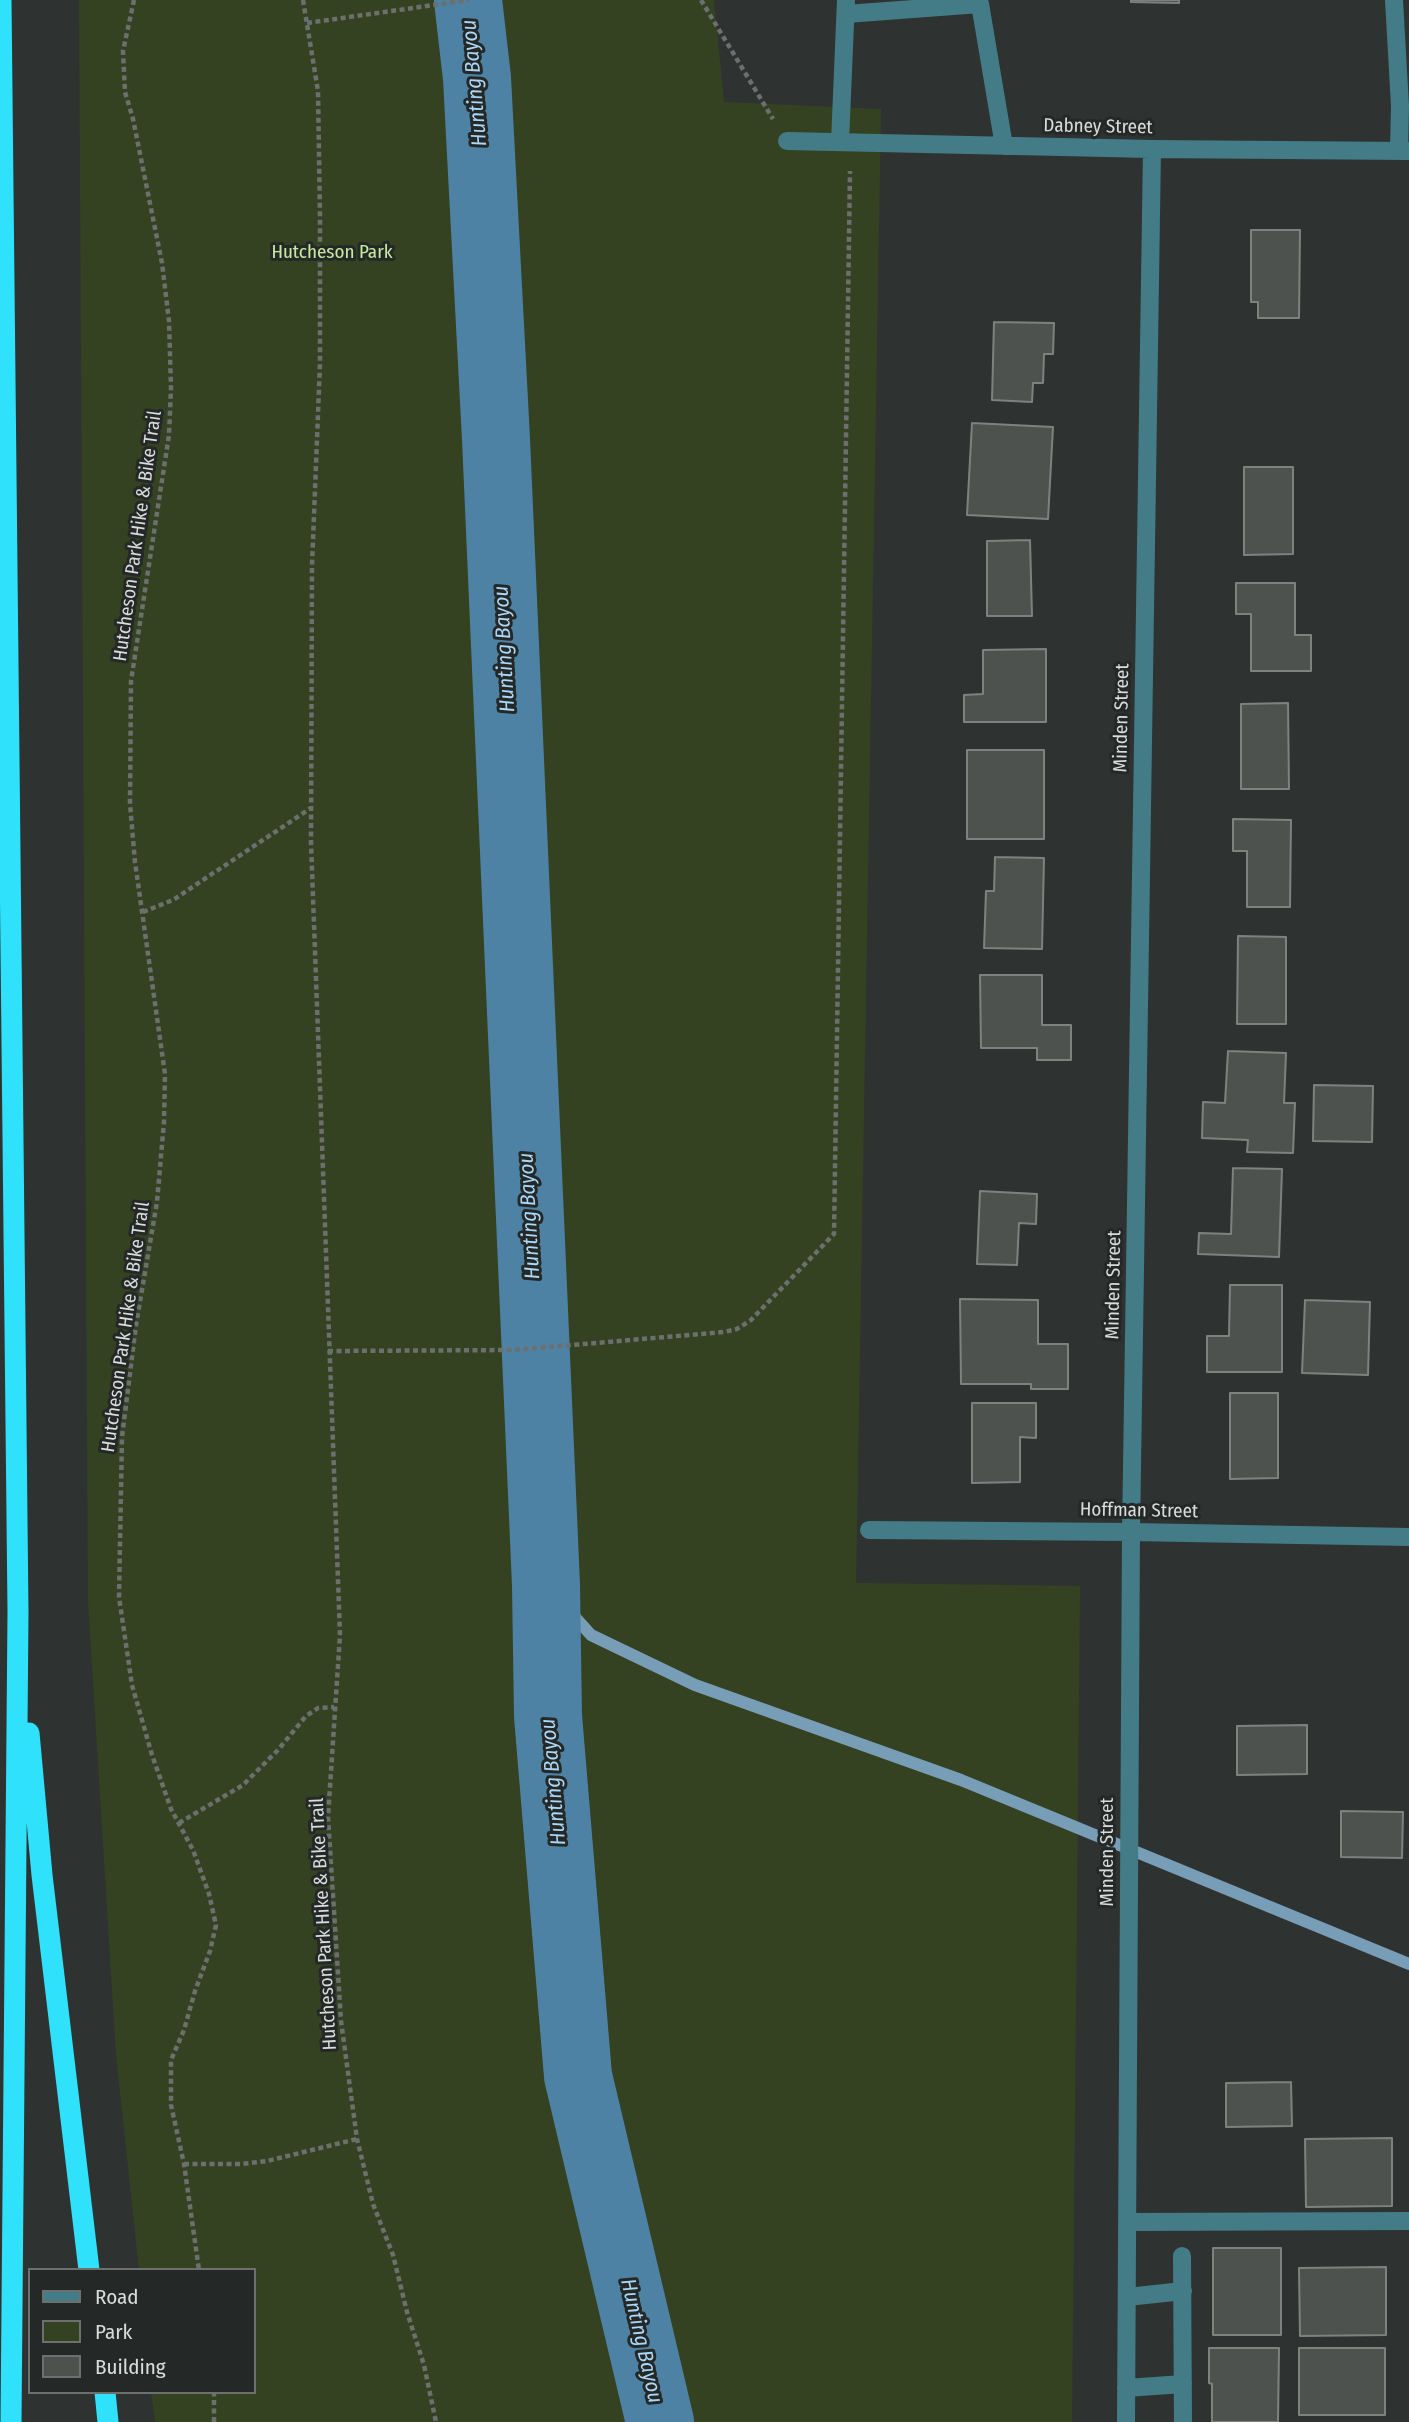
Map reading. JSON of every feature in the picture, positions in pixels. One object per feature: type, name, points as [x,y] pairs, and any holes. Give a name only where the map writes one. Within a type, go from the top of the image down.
[{"type":"highway","points":[[1,0],[18,1612],[11,2422]]},
{"type":"highway","points":[[18,1612],[41,1875],[89,2268]]},
{"type":"highway","points":[[105,2394],[108,2422]]},
{"type":"street","points":[[1394,0],[1404,151]]},
{"type":"street","points":[[845,143],[846,7],[977,2],[1004,146]]},
{"type":"street","name":"Dabney Street","points":[[787,141],[1404,151]]},
{"type":"street","name":"Minden Street","points":[[1126,2422],[1131,1532],[1152,149]]},
{"type":"street","name":"Hoffman Street","points":[[869,1530],[1409,1538]]},
{"type":"street","points":[[1127,2222],[1409,2221]]},
{"type":"street","points":[[1182,2256],[1183,2422]]},
{"type":"street","points":[[1126,2297],[1183,2291]]},
{"type":"street","points":[[1126,2388],[1183,2384]]},
{"type":"path","name":"Hutcheson Park Hike & Bike Trail","points":[[134,0],[123,51],[125,92],[133,119],[162,263],[169,321],[172,388],[169,435],[131,681],[130,804],[135,862],[165,1074],[157,1202],[136,1325],[122,1437],[119,1597],[132,1685],[152,1755],[171,1809],[193,1850],[209,1894],[216,1925],[184,2030],[171,2060],[171,2105],[184,2164],[199,2268]]},
{"type":"path","name":"Hutcheson Park Hike & Bike Trail","points":[[303,0],[318,91],[320,363],[312,566],[311,808],[340,1635],[328,1817],[341,2021],[357,2138],[373,2204],[393,2255],[424,2365],[436,2422]]},
{"type":"path","points":[[307,23],[469,0]]},
{"type":"path","points":[[701,0],[787,141]]},
{"type":"path","points":[[328,1351],[514,1350],[737,1329],[751,1320],[834,1234],[845,143]]},
{"type":"path","points":[[143,912],[173,900],[311,808]]},
{"type":"path","points":[[179,1823],[243,1785],[271,1758],[306,1716],[318,1708],[334,1707]]},
{"type":"path","points":[[184,2164],[267,2161],[357,2138]]},
{"type":"path","points":[[214,2394],[214,2422]]},
{"type":"green space","name":"Hutcheson Park","points":[[79,0],[714,0],[724,102],[881,109],[856,1583],[1080,1586],[1072,2422],[155,2422],[151,2394],[256,2394],[256,2268],[139,2268],[116,2054],[88,1601]]},
{"type":"building","points":[[1179,0],[1179,3],[1131,2]]},
{"type":"building","points":[[1251,230],[1300,230],[1299,318],[1258,318],[1258,302],[1251,302]]},
{"type":"building","points":[[994,322],[1054,323],[1053,354],[1044,354],[1043,383],[1033,383],[1032,402],[992,400]]},
{"type":"building","points":[[972,423],[1053,427],[1048,519],[967,515]]},
{"type":"building","points":[[1244,467],[1293,467],[1293,554],[1244,555]]},
{"type":"building","points":[[1030,540],[1032,616],[987,616],[987,541]]},
{"type":"building","points":[[1236,583],[1295,583],[1295,635],[1311,635],[1311,671],[1251,671],[1251,614],[1236,614]]},
{"type":"building","points":[[1046,649],[1046,722],[964,722],[964,695],[983,694],[983,650]]},
{"type":"building","points":[[1288,703],[1289,789],[1241,789],[1241,704]]},
{"type":"building","points":[[967,750],[1044,750],[1044,839],[967,839]]},
{"type":"building","points":[[1233,819],[1291,820],[1290,907],[1247,907],[1247,851],[1233,851]]},
{"type":"building","points":[[995,857],[1044,858],[1042,949],[984,948],[986,891],[994,891]]},
{"type":"building","points":[[1238,936],[1286,937],[1286,1024],[1237,1024]]},
{"type":"building","points":[[980,975],[1042,975],[1042,1025],[1071,1025],[1071,1060],[1037,1060],[1037,1048],[981,1048]]},
{"type":"building","points":[[1228,1051],[1286,1053],[1284,1103],[1295,1103],[1293,1153],[1247,1152],[1248,1140],[1202,1138],[1203,1102],[1225,1103]]},
{"type":"building","points":[[1314,1085],[1373,1086],[1372,1142],[1313,1141]]},
{"type":"building","points":[[1233,1168],[1282,1169],[1279,1257],[1198,1254],[1199,1233],[1231,1234]]},
{"type":"building","points":[[980,1191],[1037,1194],[1036,1224],[1019,1223],[1017,1265],[977,1264]]},
{"type":"building","points":[[1230,1285],[1282,1285],[1282,1372],[1207,1372],[1207,1336],[1229,1336]]},
{"type":"building","points":[[960,1299],[1038,1300],[1038,1344],[1068,1344],[1068,1389],[1031,1389],[1031,1384],[961,1384]]},
{"type":"building","points":[[1305,1300],[1370,1302],[1368,1375],[1302,1373]]},
{"type":"building","points":[[1230,1393],[1278,1393],[1278,1478],[1230,1479]]},
{"type":"building","points":[[972,1403],[1036,1403],[1036,1438],[1020,1437],[1020,1482],[972,1483]]},
{"type":"building","points":[[1307,1725],[1307,1774],[1237,1775],[1237,1726]]},
{"type":"building","points":[[1341,1811],[1403,1812],[1402,1858],[1341,1857]]},
{"type":"building","points":[[1291,2082],[1292,2126],[1226,2127],[1226,2083]]},
{"type":"building","points":[[1392,2138],[1392,2206],[1306,2207],[1305,2139]]},
{"type":"building","points":[[1213,2248],[1281,2248],[1281,2335],[1213,2335]]},
{"type":"building","points":[[1386,2267],[1386,2335],[1300,2336],[1299,2268]]},
{"type":"building","points":[[1209,2348],[1279,2348],[1278,2422],[1212,2422]]},
{"type":"building","points":[[1299,2348],[1385,2348],[1385,2415],[1299,2415]]},
{"type":"waterway","name":"Hunting Bayou","points":[[468,0],[477,78],[496,439],[546,1585],[548,1716],[578,2076],[660,2422]]},
{"type":"waterway","points":[[546,1585],[591,1635],[695,1685],[961,1780],[1409,1964]]}]
